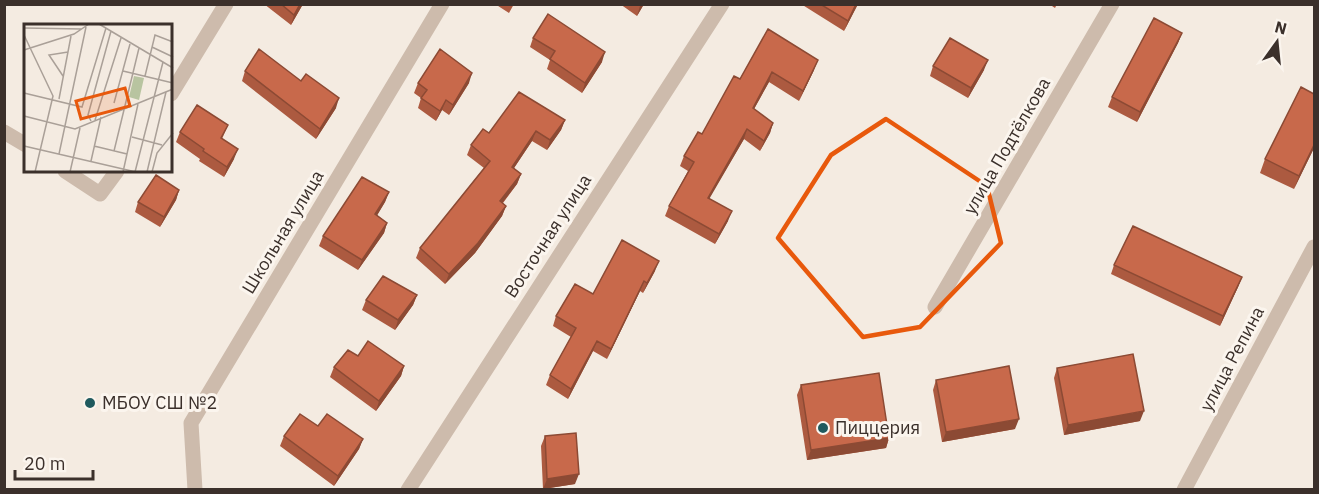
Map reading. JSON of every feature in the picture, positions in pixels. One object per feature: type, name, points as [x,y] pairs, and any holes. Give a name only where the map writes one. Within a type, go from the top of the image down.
[{"type":"street","points":[[172,92],[226,4]]},
{"type":"street","name":"Школьная улица","points":[[195,489],[191,423],[442,4]]},
{"type":"street","name":"Восточная улица","points":[[408,489],[722,4]]},
{"type":"street","name":"улица Подтёлкова","points":[[935,307],[1112,4]]},
{"type":"street","points":[[4,132],[24,145]]},
{"type":"street","points":[[67,172],[100,194],[116,172]]},
{"type":"street","name":"улица Репина","points":[[1184,489],[1314,247]]},
{"type":"highlighted area","points":[[886,119],[987,186],[1001,243],[920,327],[863,337],[778,238],[831,155]]},
{"type":"building","points":[[281,4],[300,4],[294,15]]},
{"type":"building","points":[[820,4],[856,4],[848,21]]},
{"type":"building","points":[[548,14],[605,52],[585,83],[550,59],[555,51],[533,38]]},
{"type":"building","points":[[1154,18],[1182,33],[1140,112],[1112,97]]},
{"type":"building","points":[[768,29],[818,60],[803,91],[772,72],[753,108],[773,123],[764,141],[747,129],[708,198],[732,211],[719,234],[669,206],[694,162],[684,156],[698,132],[702,134],[734,76],[740,79]]},
{"type":"building","points":[[950,38],[988,60],[971,88],[933,66]]},
{"type":"building","points":[[259,49],[301,81],[306,74],[339,98],[320,129],[245,71]]},
{"type":"building","points":[[440,49],[472,73],[453,105],[446,100],[440,111],[421,98],[427,90],[418,83]]},
{"type":"building","points":[[1301,87],[1314,94],[1314,145],[1299,176],[1265,159]]},
{"type":"building","points":[[519,92],[565,120],[550,140],[536,131],[512,167],[521,174],[500,201],[506,206],[478,243],[449,274],[420,248],[490,161],[471,145],[483,129],[489,133]]},
{"type":"building","points":[[197,105],[228,125],[221,138],[238,149],[227,167],[180,132]]},
{"type":"building","points":[[156,175],[179,190],[164,217],[138,202]]},
{"type":"building","points":[[362,177],[389,192],[375,214],[387,223],[362,260],[323,236]]},
{"type":"building","points":[[1133,226],[1242,277],[1223,316],[1114,265]]},
{"type":"building","points":[[622,240],[659,261],[647,283],[644,281],[611,349],[597,341],[571,389],[550,375],[576,328],[556,316],[575,284],[593,294]]},
{"type":"building","points":[[383,276],[417,295],[398,320],[366,300]]},
{"type":"building","points":[[368,341],[404,366],[379,401],[334,367],[348,350],[358,356]]},
{"type":"building","points":[[1133,354],[1144,411],[1068,425],[1057,368]]},
{"type":"building","points":[[1009,366],[1019,419],[946,432],[936,380]]},
{"type":"building","points":[[879,373],[889,438],[811,450],[801,385]]},
{"type":"building","points":[[300,414],[318,426],[327,414],[363,439],[338,476],[284,436]]},
{"type":"building","points":[[576,433],[579,474],[547,479],[545,436]]},
{"type":"place","name":"МБОУ СШ №2","points":[[90,403]]},
{"type":"place","name":"Пиццерия","points":[[823,428]]}]
